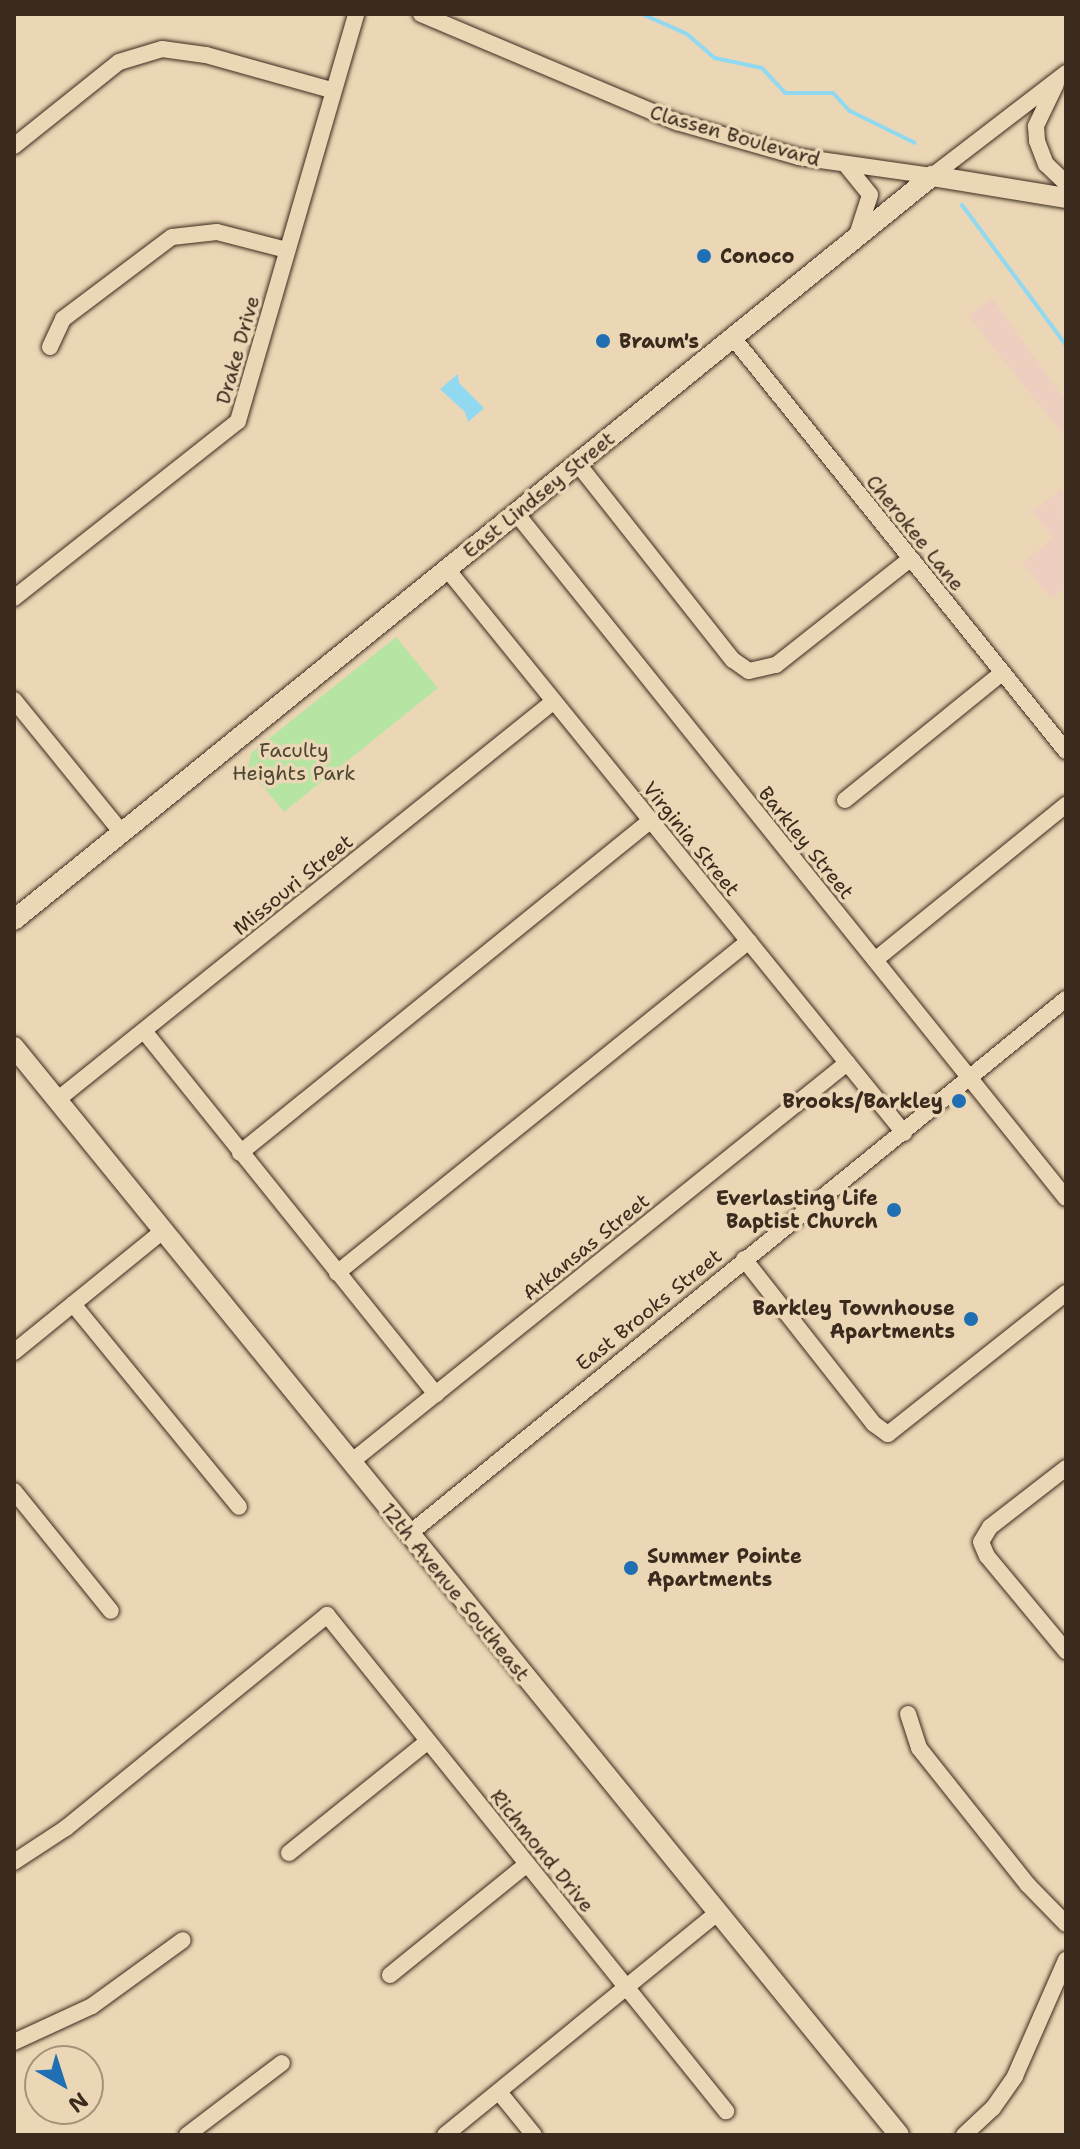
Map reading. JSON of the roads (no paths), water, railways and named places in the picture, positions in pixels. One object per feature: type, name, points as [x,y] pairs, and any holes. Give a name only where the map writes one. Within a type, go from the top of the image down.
[{"type":"main road","name":"Classen Boulevard","points":[[932,176],[1066,198]]},
{"type":"main road","name":"East Lindsey Street","points":[[14,920],[932,176]]},
{"type":"main road","name":"12th Avenue Southeast","points":[[14,1047],[716,1914],[899,2135]]},
{"type":"street","name":"Drake Drive","points":[[14,598],[238,421],[331,90],[356,14]]},
{"type":"street","name":"Classen Boulevard","points":[[421,14],[653,114],[846,165],[932,176]]},
{"type":"street","points":[[14,146],[119,62],[162,49],[206,55],[331,90]]},
{"type":"street","points":[[1062,76],[1036,133],[1041,156],[1066,183]]},
{"type":"street","name":"East Lindsey Street","points":[[932,176],[1062,76]]},
{"type":"street","points":[[846,165],[870,195],[857,235]]},
{"type":"street","points":[[50,347],[63,319],[172,237],[217,232],[287,250]]},
{"type":"street","name":"Cherokee Lane","points":[[734,339],[1066,751]]},
{"type":"street","points":[[578,464],[733,660],[758,671],[791,654],[910,559]]},
{"type":"street","name":"Barkley Street","points":[[516,513],[1066,1198]]},
{"type":"street","name":"Virginia Street","points":[[447,569],[904,1133]]},
{"type":"street","points":[[845,800],[1002,673]]},
{"type":"street","points":[[14,700],[122,833]]},
{"type":"street","name":"Missouri Street","points":[[57,1100],[554,701]]},
{"type":"street","points":[[875,960],[1066,805]]},
{"type":"street","points":[[240,1153],[650,821]]},
{"type":"street","points":[[337,1273],[749,941]]},
{"type":"street","name":"East Brooks Street","points":[[409,1534],[1066,999]]},
{"type":"street","points":[[144,1031],[436,1394]]},
{"type":"street","name":"Arkansas Street","points":[[351,1462],[847,1063]]},
{"type":"street","points":[[14,1352],[163,1231]]},
{"type":"street","points":[[744,1259],[874,1424],[888,1434],[1066,1293]]},
{"type":"street","points":[[73,1304],[239,1507]]},
{"type":"street","points":[[1066,1468],[990,1527],[981,1542],[987,1556],[1066,1651]]},
{"type":"street","points":[[14,1491],[111,1611]]},
{"type":"street","name":"Richmond Drive","points":[[14,1862],[66,1828],[327,1615],[726,2111]]},
{"type":"street","points":[[908,1714],[919,1748],[1028,1885],[1066,1924]]},
{"type":"street","points":[[289,1853],[427,1742]]},
{"type":"street","points":[[390,1975],[527,1864]]},
{"type":"street","points":[[445,2135],[716,1914]]},
{"type":"street","points":[[14,2042],[92,2006],[183,1940]]},
{"type":"street","points":[[964,2135],[993,2108],[1015,2076],[1066,1960]]},
{"type":"street","points":[[187,2135],[282,2063]]},
{"type":"street","points":[[499,2092],[534,2135]]},
{"type":"water","points":[[458,374],[459,383],[484,408],[468,422],[465,412],[440,389]]},
{"type":"waterway","points":[[642,14],[687,34],[715,58],[762,68],[785,93],[833,93],[850,111],[915,143]]},
{"type":"waterway","points":[[962,205],[1066,345]]},
{"type":"place","name":"Conoco","points":[[704,256]]},
{"type":"place","name":"Braum's","points":[[603,341]]},
{"type":"place","name":"Brooks/Barkley","points":[[959,1101]]},
{"type":"place","name":"Everlasting Life Baptist Church","points":[[894,1210]]},
{"type":"place","name":"Barkley Townhouse Apartments","points":[[971,1319]]},
{"type":"place","name":"Summer Pointe Apartments","points":[[631,1568]]},
{"type":"park label","name":"Faculty Heights Park","points":[[294,762]]}]
